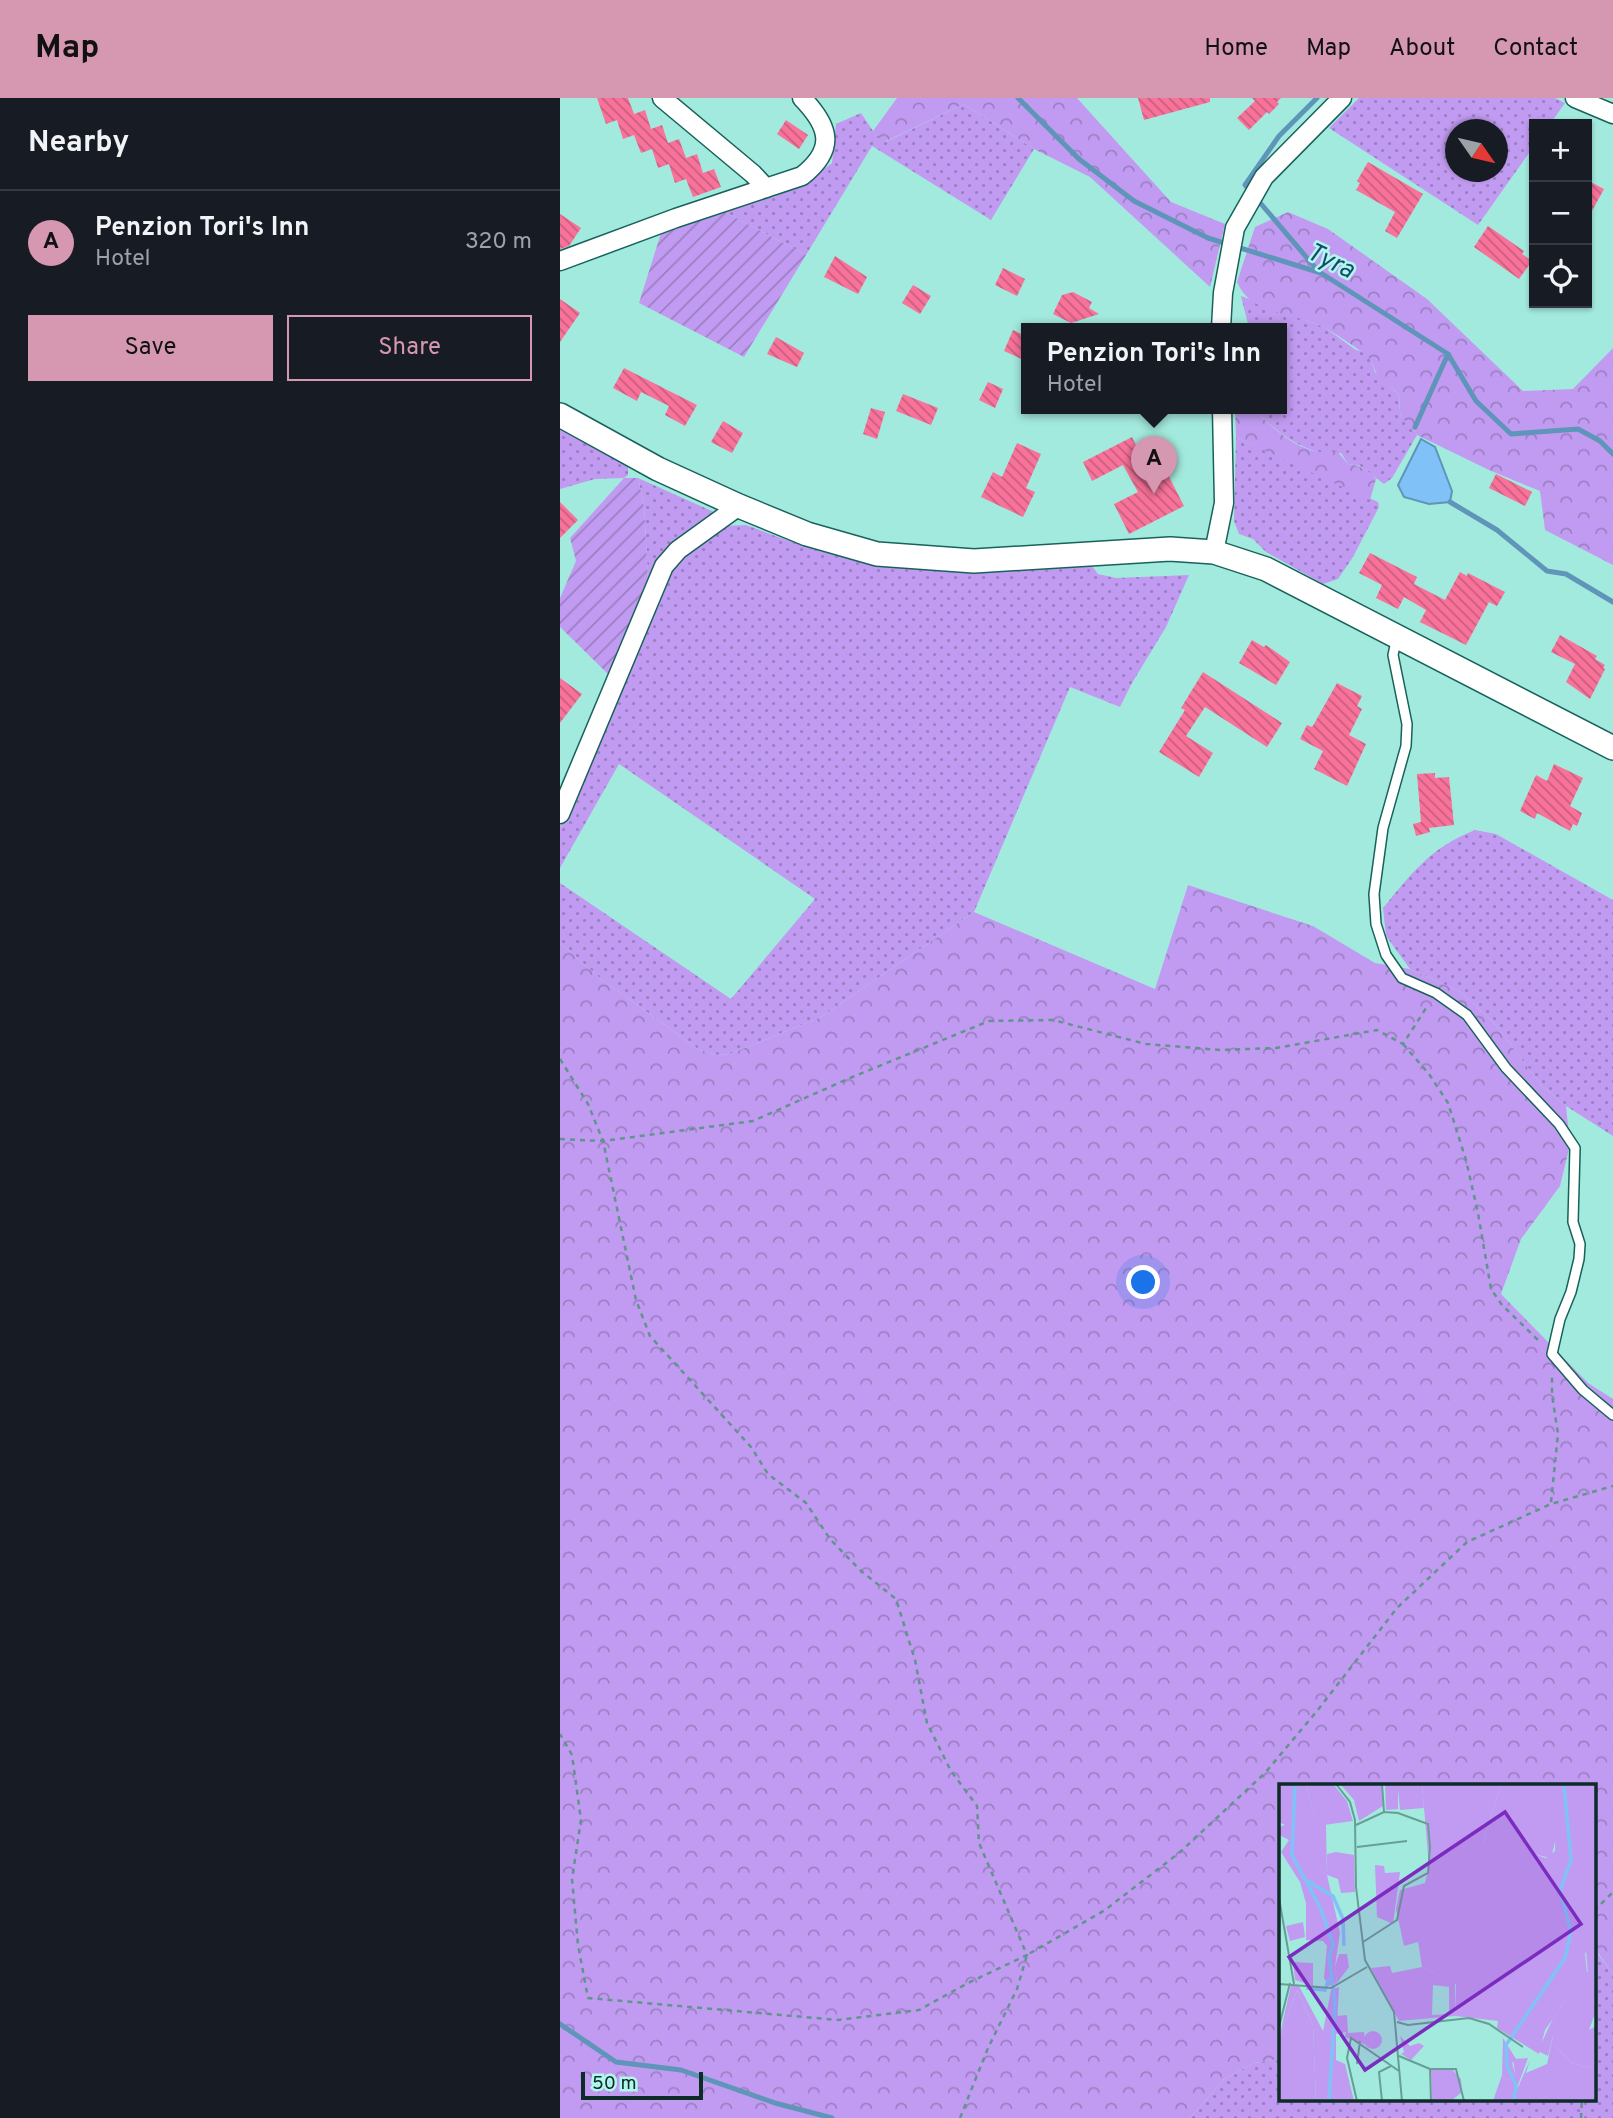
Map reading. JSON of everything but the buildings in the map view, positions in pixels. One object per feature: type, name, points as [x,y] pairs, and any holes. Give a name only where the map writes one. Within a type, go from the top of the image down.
[{"type":"street","points":[[662,98],[754,174],[766,188]]},
{"type":"street","points":[[560,261],[802,176],[818,163],[826,140],[817,114],[802,98]]},
{"type":"street","points":[[1221,323],[1223,293],[1235,228],[1264,177],[1342,98]]},
{"type":"street","points":[[1575,98],[1613,114]]},
{"type":"street","points":[[1214,552],[1224,503],[1222,414]]},
{"type":"street","points":[[560,415],[658,469],[739,506],[807,534],[877,554],[974,561],[1170,549],[1214,552],[1266,569],[1613,748]]},
{"type":"street","points":[[560,814],[664,566],[678,550],[739,506]]},
{"type":"lane","points":[[1397,636],[1393,655],[1407,724],[1406,746],[1383,828],[1374,894],[1376,924],[1386,955],[1402,978],[1436,993],[1467,1015],[1506,1068],[1559,1124],[1575,1148],[1573,1222],[1580,1244],[1579,1259],[1552,1354],[1583,1390],[1613,1415]]},
{"type":"path","points":[[1403,1044],[1436,993]]},
{"type":"path","points":[[560,1139],[603,1141],[753,1121],[989,1021],[1053,1020],[1146,1044],[1221,1050],[1276,1048],[1377,1030],[1403,1044],[1429,1074],[1448,1103],[1466,1160],[1491,1289],[1502,1305],[1552,1354],[1552,1395],[1558,1434],[1551,1504]]},
{"type":"path","points":[[560,1059],[589,1104],[603,1141],[635,1300],[650,1336],[751,1447],[768,1474],[806,1503],[830,1539],[860,1570],[896,1599],[915,1660],[927,1723],[951,1771],[977,1806],[979,1843],[1027,1955],[1017,1989],[988,2048],[960,2118]]},
{"type":"path","points":[[560,1734],[572,1755],[581,1820],[572,1879],[578,1945],[588,1998],[838,2020],[919,2010],[1027,1955],[1105,1910],[1179,1853],[1265,1773],[1397,1608],[1466,1542],[1551,1504],[1613,1486]]},
{"type":"path","points":[[1596,1909],[1613,1892]]},
{"type":"path","points":[[1581,2118],[1582,2100]]},
{"type":"green space","points":[[897,98],[1077,98],[1171,202],[1225,224],[1210,287],[1090,177],[1034,149],[964,104],[884,142],[873,131]]},
{"type":"green space","points":[[1359,98],[1555,98],[1565,103],[1554,119],[1529,119],[1529,153],[1478,225],[1329,128]]},
{"type":"green space","points":[[964,104],[1034,149],[991,220],[872,146],[806,255],[719,209],[774,197],[802,185],[832,163],[836,124],[861,113],[873,131],[885,142]]},
{"type":"green space","points":[[719,209],[806,255],[744,357],[639,303],[661,233]]},
{"type":"green space","points":[[1288,212],[1328,229],[1427,299],[1523,391],[1573,389],[1613,348],[1613,565],[1545,530],[1540,491],[1417,435],[1401,415],[1399,395],[1379,377],[1371,360],[1362,352],[1325,328],[1263,307],[1244,293],[1237,282],[1255,227]]},
{"type":"green space","points":[[1241,296],[1324,327],[1356,350],[1364,352],[1371,360],[1375,372],[1399,395],[1401,415],[1417,435],[1392,478],[1384,484],[1360,466],[1348,464],[1341,453],[1323,453],[1303,446],[1259,414],[1287,414],[1287,323],[1248,323]]},
{"type":"green space","points":[[1235,414],[1259,414],[1280,433],[1301,446],[1313,451],[1337,451],[1348,464],[1367,470],[1376,479],[1370,500],[1236,437]]},
{"type":"green space","points":[[560,427],[628,466],[628,475],[624,478],[595,479],[560,489]]},
{"type":"green space","points":[[1236,437],[1378,502],[1379,507],[1353,557],[1338,579],[1323,584],[1266,552],[1253,539],[1239,534],[1234,521]]},
{"type":"green space","points":[[624,478],[638,478],[644,506],[648,578],[611,677],[560,627],[560,598],[576,561],[570,538]]},
{"type":"green space","points":[[638,478],[714,512],[659,558],[648,578],[644,506]]},
{"type":"green space","points":[[746,525],[835,555],[909,568],[1000,571],[1092,566],[1098,574],[1116,578],[1189,575],[1166,627],[1120,707],[1070,687],[974,912],[821,1017],[730,1054],[715,1055],[698,1049],[600,978],[560,943],[560,883],[731,999],[815,899],[619,764],[560,868],[560,827],[668,574],[685,553],[724,526]]},
{"type":"green space","points":[[1475,830],[1496,834],[1613,900],[1613,1136],[1566,1106],[1542,1086],[1495,1024],[1461,992],[1410,969],[1386,936],[1383,908],[1423,862],[1459,837]]},
{"type":"green space","points":[[1188,885],[1313,926],[1375,963],[1410,969],[1461,992],[1495,1024],[1542,1086],[1566,1106],[1570,1145],[1560,1186],[1521,1239],[1501,1294],[1588,1383],[1613,1399],[1613,1974],[1598,1953],[1596,1946],[1596,1784],[1279,1784],[1279,2059],[1254,2063],[1224,2079],[1190,2118],[560,2118],[560,943],[600,978],[698,1049],[715,1055],[730,1054],[821,1017],[974,912],[1155,989]]},
{"type":"green space","points":[[1596,1946],[1598,1954],[1613,1974],[1613,2118],[1190,2118],[1224,2079],[1254,2063],[1279,2059],[1279,2100],[1596,2100]]},
{"type":"water","points":[[1421,439],[1435,447],[1452,491],[1450,502],[1429,504],[1404,497],[1398,485]]},
{"type":"waterway","name":"Tyra","points":[[1018,98],[1079,159],[1134,201],[1208,238],[1321,273],[1448,354],[1476,401],[1511,434],[1578,429],[1600,441],[1613,454]]},
{"type":"waterway","points":[[1317,98],[1279,136],[1245,185],[1319,272]]},
{"type":"waterway","points":[[1415,427],[1448,354]]},
{"type":"waterway","points":[[1450,502],[1497,530],[1547,571],[1566,574],[1613,602]]},
{"type":"waterway","points":[[560,2024],[616,2062],[681,2070],[775,2103],[832,2118]]},
{"type":"place","name":"Penzion Tori's Inn","points":[[1154,494]]}]
